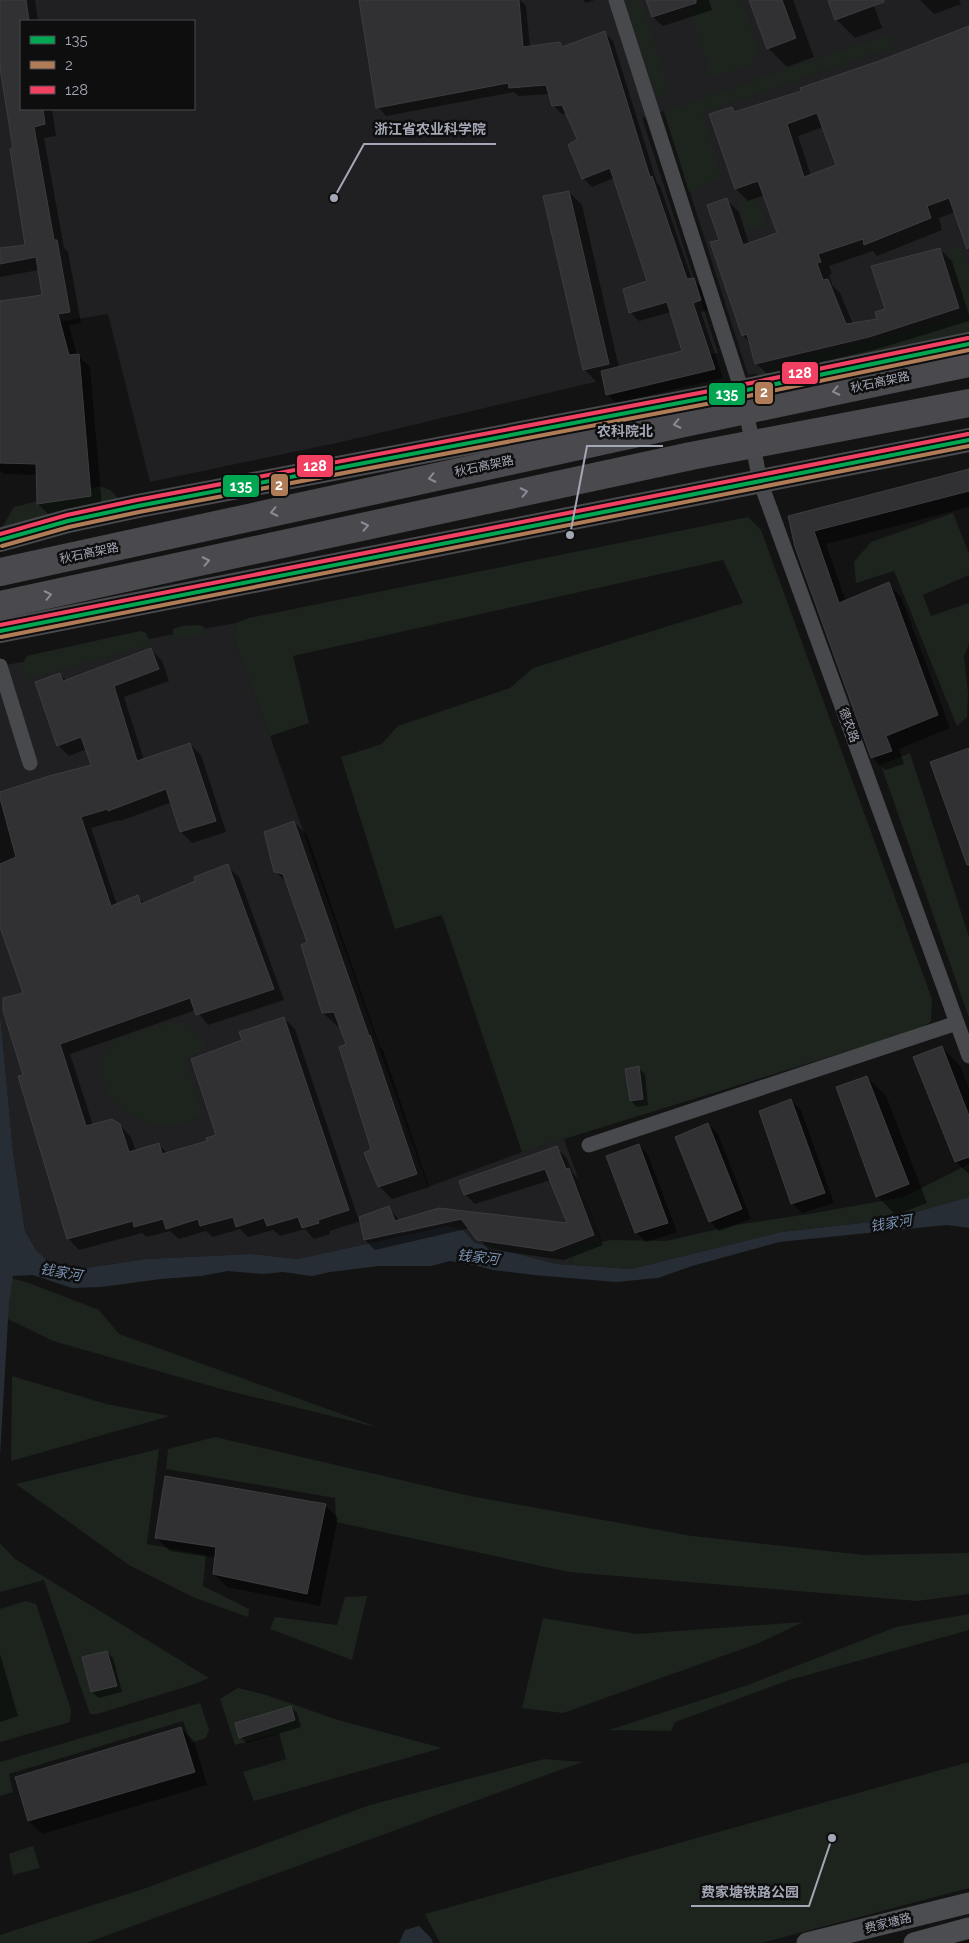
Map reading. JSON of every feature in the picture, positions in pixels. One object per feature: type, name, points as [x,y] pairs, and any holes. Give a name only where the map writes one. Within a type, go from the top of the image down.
[{"type":"highway","name":"秋石高架路","points":[[0,572],[969,363]]},
{"type":"highway","points":[[0,605],[691,456],[969,403]]},
{"type":"main road","points":[[0,540],[68,521],[138,506],[742,391],[969,344]]},
{"type":"main road","points":[[0,631],[969,440]]},
{"type":"street","name":"德农路","points":[[616,0],[742,391],[760,481],[969,1056]]},
{"type":"street","points":[[0,666],[30,763]]},
{"type":"street","points":[[589,1145],[957,1023]]},
{"type":"street","name":"费家塘路","points":[[807,1943],[969,1903]]},
{"type":"street","name":"费家塘路","points":[[914,1943],[969,1928]]},
{"type":"shaded area","points":[[0,0],[969,0],[969,330],[748,375],[664,111],[642,118],[718,353],[341,442],[150,482],[108,314],[0,331]]},
{"type":"shaded area","points":[[625,0],[641,0],[669,92],[657,97]]},
{"type":"shaded area","points":[[687,0],[741,0],[748,15],[758,52],[752,65],[712,77]]},
{"type":"shaded area","points":[[888,35],[892,48],[702,112],[721,178],[689,192],[664,111]]},
{"type":"shaded area","points":[[757,195],[764,225],[746,230],[738,200]]},
{"type":"shaded area","points":[[960,245],[969,267],[969,334],[757,379],[756,370],[965,315],[947,248]]},
{"type":"shaded area","points":[[99,486],[110,490],[120,500],[1,529],[14,507]]},
{"type":"shaded area","points":[[953,513],[969,554],[969,575],[923,595],[931,616],[969,603],[969,644],[964,656],[968,693],[967,717],[957,726],[894,571],[856,583],[854,562],[871,542]]},
{"type":"shaded area","points":[[748,517],[761,530],[932,999],[931,1022],[917,1030],[522,1152],[442,915],[395,929],[341,757],[382,744],[398,726],[510,688],[533,668],[743,603],[723,560],[293,656],[309,723],[270,736],[234,639],[236,623],[249,618]]},
{"type":"shaded area","points":[[236,623],[234,639],[270,736],[428,1187],[522,1152],[564,1139],[601,1242],[570,1248],[572,1265],[557,1264],[475,1243],[463,1230],[447,1226],[298,1259],[251,1254],[147,1259],[71,1270],[51,1264],[36,1250],[25,1231],[13,1152],[0,1013],[0,666]]},
{"type":"shaded area","points":[[198,625],[204,627],[206,636],[172,639],[173,629],[182,626]]},
{"type":"shaded area","points":[[140,631],[146,633],[151,644],[28,679],[22,666],[26,657],[31,655]]},
{"type":"shaded area","points":[[910,753],[969,937],[969,1018],[881,765]]},
{"type":"shaded area","points":[[171,1022],[184,1023],[205,1040],[200,1051],[185,1059],[202,1115],[177,1125],[157,1126],[141,1120],[109,1096],[102,1075],[102,1060],[107,1047],[112,1042]]},
{"type":"shaded area","points":[[969,1164],[969,1197],[888,1220],[781,1232],[631,1269],[572,1265],[570,1248],[611,1240],[666,1241],[736,1225],[904,1197]]},
{"type":"shaded area","points":[[0,1275],[29,1283],[99,1310],[119,1334],[380,1428],[221,1389],[53,1341],[0,1315]]},
{"type":"shaded area","points":[[12,1376],[106,1404],[170,1416],[11,1461]]},
{"type":"shaded area","points":[[215,1437],[470,1496],[692,1536],[863,1555],[969,1553],[969,1594],[917,1601],[569,1572],[336,1522],[335,1498],[166,1469],[168,1449]]},
{"type":"shaded area","points":[[159,1449],[147,1544],[206,1555],[203,1586],[249,1609],[248,1617],[195,1598],[129,1565],[16,1484]]},
{"type":"shaded area","points":[[0,1543],[15,1559],[209,1678],[97,1714],[90,1714],[44,1580],[0,1592]]},
{"type":"shaded area","points":[[367,1596],[352,1660],[270,1629],[275,1617],[337,1625],[345,1597]]},
{"type":"shaded area","points":[[26,1601],[36,1604],[71,1710],[70,1722],[0,1742],[0,1609]]},
{"type":"shaded area","points":[[969,1614],[969,1630],[789,1680],[675,1722],[671,1731],[609,1730],[748,1685],[896,1627]]},
{"type":"shaded area","points":[[543,1618],[636,1634],[803,1622],[759,1643],[563,1713],[522,1708]]},
{"type":"shaded area","points":[[238,1688],[266,1695],[338,1720],[442,1748],[254,1801],[243,1772],[286,1759],[279,1733],[235,1745],[220,1699]]},
{"type":"shaded area","points":[[200,1703],[209,1730],[206,1738],[191,1743],[183,1721],[9,1774],[13,1792],[0,1796],[0,1762]]},
{"type":"shaded area","points":[[544,1759],[582,1762],[86,1943],[0,1943],[0,1935],[146,1888],[370,1805]]},
{"type":"shaded area","points":[[969,1762],[969,1888],[761,1943],[440,1943],[425,1914]]},
{"type":"shaded area","points":[[33,1846],[40,1868],[13,1875],[9,1854]]},
{"type":"water","name":"钱家河","points":[[0,1013],[13,1152],[25,1231],[36,1250],[51,1264],[71,1270],[147,1259],[251,1254],[298,1259],[447,1226],[463,1230],[475,1243],[557,1264],[631,1269],[781,1232],[888,1220],[969,1197],[969,1228],[947,1225],[779,1242],[692,1266],[658,1278],[616,1282],[493,1270],[450,1261],[431,1266],[379,1266],[312,1276],[283,1272],[262,1274],[228,1271],[201,1276],[101,1287],[72,1288],[33,1275],[13,1276],[9,1303],[0,1456]]},
{"type":"water","points":[[419,1926],[431,1938],[433,1943],[399,1943],[405,1930]]},
{"type":"building","points":[[0,0],[26,0],[29,20],[20,20],[20,110],[43,110],[45,124],[34,127],[54,240],[57,240],[70,312],[58,314],[69,355],[79,354],[91,496],[37,504],[36,464],[0,463],[0,301],[42,295],[36,257],[0,264],[0,248],[25,245],[10,149],[13,149],[0,68]]},
{"type":"building","points":[[359,0],[519,0],[523,47],[560,42],[562,47],[605,31],[650,177],[652,176],[687,279],[694,278],[701,300],[693,303],[715,369],[606,395],[601,371],[682,351],[667,302],[629,313],[623,289],[647,281],[610,168],[582,179],[568,145],[577,139],[562,105],[552,106],[546,85],[509,88],[508,83],[376,108]]},
{"type":"building","points":[[646,0],[696,0],[696,3],[652,17]]},
{"type":"building","points":[[749,0],[782,0],[796,38],[767,49]]},
{"type":"building","points":[[828,0],[884,0],[884,2],[835,20]]},
{"type":"building","points":[[969,26],[969,248],[967,249],[949,198],[927,206],[931,218],[864,245],[863,239],[818,254],[821,262],[817,263],[823,280],[828,279],[846,324],[877,319],[875,312],[885,309],[871,266],[940,248],[959,308],[869,337],[755,364],[747,334],[742,336],[710,242],[719,240],[707,205],[727,198],[743,245],[777,233],[758,181],[735,189],[709,114],[732,107],[734,112],[801,91],[800,88],[879,61]],"holes":[[[817,113],[836,165],[804,177],[787,124]]]},
{"type":"building","points":[[569,191],[609,364],[583,370],[543,196]]},
{"type":"building","points":[[969,469],[969,491],[814,531],[839,603],[889,582],[938,715],[886,736],[892,751],[871,758],[795,547],[788,516]]},
{"type":"building","points":[[151,648],[159,669],[114,686],[137,761],[190,743],[216,821],[180,832],[166,789],[108,811],[107,809],[81,817],[111,906],[138,895],[141,904],[195,881],[194,877],[228,864],[274,989],[196,1015],[190,998],[60,1044],[86,1126],[112,1119],[120,1124],[129,1152],[159,1143],[162,1154],[207,1141],[206,1138],[216,1135],[191,1059],[242,1040],[239,1032],[284,1017],[349,1210],[318,1220],[319,1223],[302,1228],[298,1217],[267,1226],[264,1218],[236,1227],[233,1217],[200,1226],[198,1219],[166,1229],[163,1219],[134,1227],[133,1221],[67,1239],[18,1076],[23,1075],[3,1011],[3,998],[23,993],[0,927],[0,864],[16,857],[0,792],[91,765],[81,737],[57,746],[35,682],[60,673],[63,681]]},
{"type":"building","points":[[969,748],[969,865],[967,865],[930,762]]},
{"type":"building","points":[[294,821],[417,1174],[378,1187],[364,1153],[371,1149],[339,1047],[346,1044],[334,1012],[322,1013],[301,945],[307,942],[283,874],[274,872],[264,832]]},
{"type":"building","points":[[942,1046],[969,1116],[969,1157],[955,1162],[913,1057]]},
{"type":"building","points":[[639,1066],[643,1099],[630,1101],[625,1069]]},
{"type":"building","points":[[867,1076],[909,1184],[876,1197],[836,1087]]},
{"type":"building","points":[[791,1099],[825,1193],[791,1204],[759,1111]]},
{"type":"building","points":[[708,1123],[742,1209],[709,1222],[675,1137]]},
{"type":"building","points":[[639,1144],[668,1223],[635,1233],[606,1156]]},
{"type":"building","points":[[557,1146],[566,1169],[569,1168],[594,1235],[552,1251],[477,1240],[461,1219],[364,1240],[359,1217],[389,1206],[395,1221],[439,1208],[567,1223],[545,1169],[464,1195],[459,1181]]},
{"type":"building","points":[[165,1476],[326,1504],[307,1594],[213,1574],[216,1547],[155,1538]]},
{"type":"building","points":[[107,1651],[117,1686],[91,1692],[82,1657]]},
{"type":"building","points":[[291,1706],[295,1720],[239,1738],[235,1723]]},
{"type":"building","points":[[181,1727],[195,1772],[28,1821],[15,1777]]},
{"type":"transit line","name":"128","points":[[0,534],[67,515],[137,500],[741,385],[968,338]]},
{"type":"transit line","name":"135","points":[[0,540],[68,521],[138,506],[742,391],[969,344]]},
{"type":"transit line","name":"2","points":[[2,546],[69,527],[139,512],[743,397],[969,350]]},
{"type":"transit line","name":"128","points":[[0,625],[968,434]]},
{"type":"transit line","name":"135","points":[[0,631],[969,440]]},
{"type":"transit line","name":"2","points":[[1,637],[969,446]]},
{"type":"place","name":"浙江省农业科学院","points":[[334,198]]},
{"type":"place","name":"农科院北","points":[[570,535]]},
{"type":"place","name":"费家塘铁路公园","points":[[832,1838]]}]
